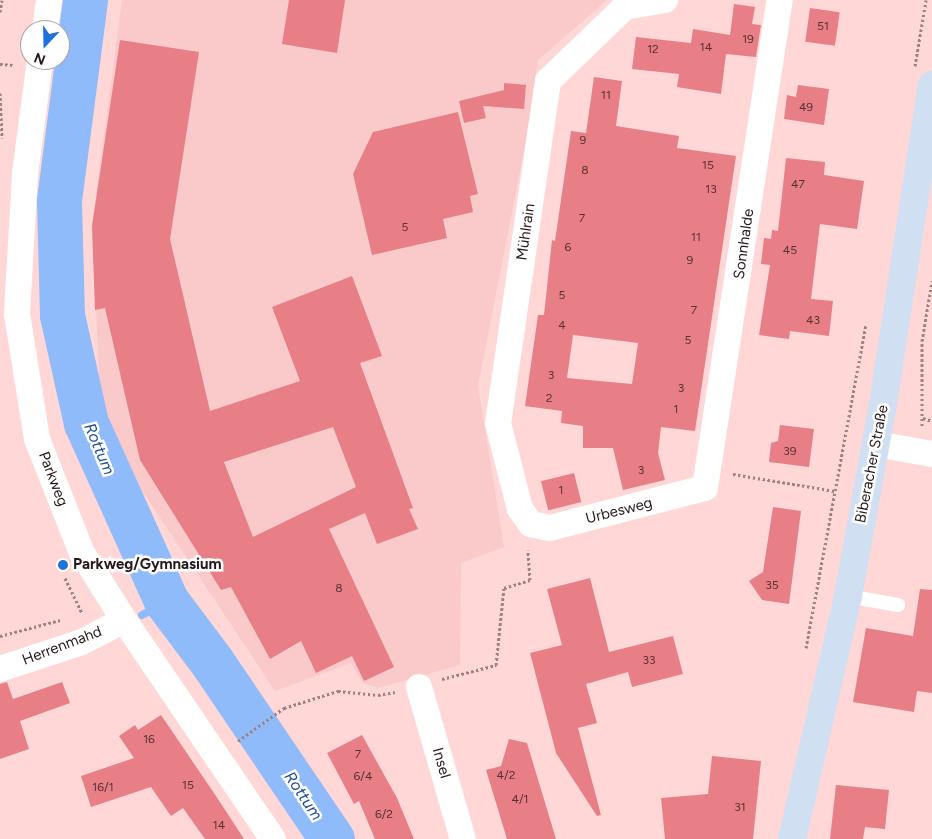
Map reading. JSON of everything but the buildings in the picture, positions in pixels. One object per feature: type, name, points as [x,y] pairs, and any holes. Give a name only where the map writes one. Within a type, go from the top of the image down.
[{"type":"main road","name":"Biberacher Straße","points":[[792,839],[848,596],[876,444],[923,77]]},
{"type":"street","points":[[46,20],[49,0]]},
{"type":"street","name":"Mühlrain","points":[[531,524],[520,510],[498,423],[548,81],[625,7],[666,0]]},
{"type":"street","name":"Sonnhalde","points":[[708,479],[780,0]]},
{"type":"street","name":"Parkweg","points":[[39,70],[26,174],[17,314],[37,439],[82,553],[124,620],[273,839]]},
{"type":"street","points":[[876,444],[932,454]]},
{"type":"street","name":"Urbesweg","points":[[531,524],[550,528],[708,479]]},
{"type":"street","name":"Herrenmahd","points":[[0,669],[82,642],[124,620]]},
{"type":"street","name":"Insel","points":[[419,687],[463,839]]},
{"type":"lane","points":[[848,596],[898,605]]},
{"type":"path","points":[[0,12],[2,0]]},
{"type":"path","points":[[923,77],[926,0]]},
{"type":"path","points":[[932,281],[922,341],[921,394],[923,418],[932,421]]},
{"type":"path","points":[[805,654],[867,321]]},
{"type":"path","points":[[708,479],[835,491]]},
{"type":"path","points":[[235,743],[284,708],[338,691],[378,695],[419,687],[462,672],[496,666],[504,588],[530,580],[528,542],[531,524]]},
{"type":"path","points":[[62,572],[82,614],[73,616]]},
{"type":"path","points":[[0,636],[64,618]]},
{"type":"shaded area","points":[[122,0],[607,0],[538,60],[524,151],[478,386],[504,547],[461,563],[460,665],[378,688],[363,683],[351,663],[275,691],[143,492],[101,414],[92,226]]},
{"type":"waterway","name":"Rottum","points":[[85,0],[59,201],[62,315],[86,423],[167,602],[212,662],[332,839]]},
{"type":"waterway","points":[[142,615],[167,602]]},
{"type":"place","name":"Parkweg/Gymnasium","points":[[63,565]]}]
